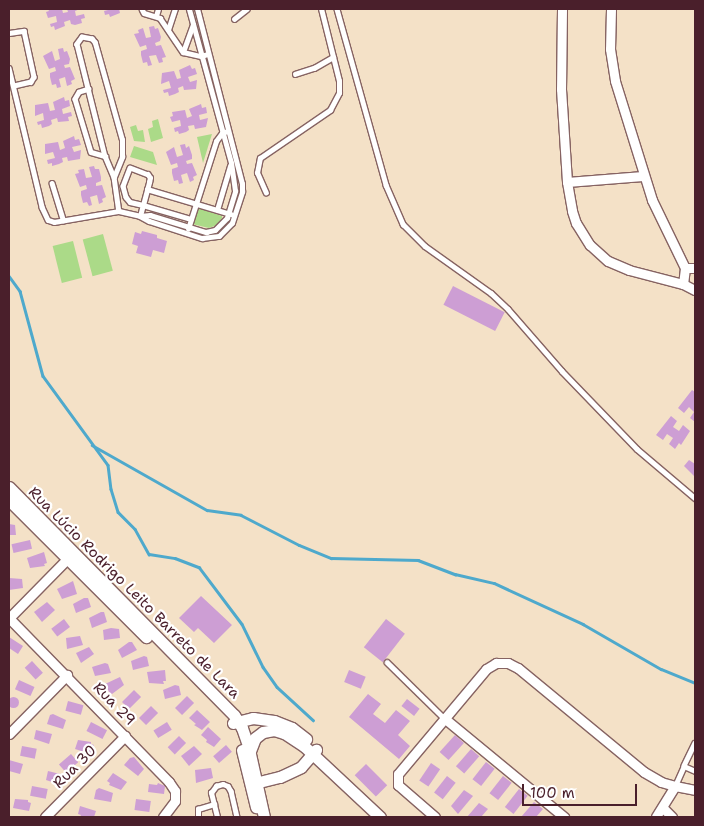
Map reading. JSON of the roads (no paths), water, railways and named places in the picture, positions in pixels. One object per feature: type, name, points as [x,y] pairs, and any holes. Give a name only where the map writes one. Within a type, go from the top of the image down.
[{"type":"street","points":[[562,9],[561,88],[567,182],[576,223],[598,254],[618,266],[683,284],[695,290]]},
{"type":"street","points":[[611,9],[612,66],[643,176],[672,245],[685,268],[683,284]]},
{"type":"street","points":[[567,182],[643,176]]},
{"type":"street","points":[[685,268],[695,268]]},
{"type":"street","name":"Rua Lúcio Rodrigo Leito Barreto de Lara","points":[[9,487],[70,555],[235,723]]},
{"type":"street","name":"Rua Lúcio Rodrigo Leito Barreto de Lara","points":[[9,500],[70,555]]},
{"type":"street","points":[[9,618],[70,555]]},
{"type":"street","name":"Rua 29","points":[[9,618],[68,675],[169,782],[175,791],[175,801],[163,817]]},
{"type":"street","points":[[435,817],[400,788],[396,780],[400,771],[444,718],[486,669],[496,663],[508,663],[518,668],[644,772],[661,782],[695,790]]},
{"type":"street","points":[[9,734],[68,675]]},
{"type":"street","points":[[235,723],[254,718],[284,723],[301,734],[314,752],[380,817]]},
{"type":"street","points":[[444,718],[564,817]]},
{"type":"street","points":[[235,723],[250,751]]},
{"type":"street","points":[[235,723],[264,817]]},
{"type":"street","points":[[259,817],[250,751],[253,741],[259,734],[274,730],[296,739],[314,752]]},
{"type":"street","name":"Rua 30","points":[[45,817],[125,736]]},
{"type":"street","points":[[253,784],[280,777],[301,767],[314,752]]},
{"type":"street","points":[[656,817],[675,786]]},
{"type":"street","points":[[663,808],[672,817]]},
{"type":"lane","points":[[142,9],[144,13],[156,16],[183,52],[202,56],[208,54]]},
{"type":"lane","points":[[156,16],[158,9]]},
{"type":"lane","points":[[168,30],[175,9]]},
{"type":"lane","points":[[140,216],[150,215],[206,232],[215,230],[222,225],[229,214],[235,191],[231,163],[189,9]]},
{"type":"lane","points":[[9,68],[42,207],[48,220],[62,220],[119,211],[140,216],[149,221],[202,238],[219,236],[229,228],[235,215],[242,184],[197,9]]},
{"type":"lane","points":[[234,19],[247,9]]},
{"type":"lane","points":[[266,193],[257,173],[260,158],[330,110],[336,102],[339,93],[339,81],[334,57],[321,9]]},
{"type":"lane","points":[[337,9],[388,192],[403,224],[425,246],[491,293],[637,449],[695,498]]},
{"type":"lane","points":[[183,52],[193,25]]},
{"type":"lane","points":[[9,33],[24,31],[34,77],[31,82],[14,86]]},
{"type":"lane","points":[[114,177],[122,157],[122,140],[95,43],[92,39],[82,38],[77,44],[106,156],[114,177],[119,211]]},
{"type":"lane","points":[[295,74],[314,68],[334,57]]},
{"type":"lane","points":[[88,89],[79,92],[75,99],[91,152],[106,156]]},
{"type":"lane","points":[[187,233],[216,141],[222,133],[228,131]]},
{"type":"lane","points":[[217,210],[231,163]]},
{"type":"lane","points":[[140,216],[142,205],[150,179],[148,175],[130,168],[123,191],[130,202],[142,205],[191,219]]},
{"type":"lane","points":[[226,180],[242,184]]},
{"type":"lane","points":[[52,182],[62,220]]},
{"type":"lane","points":[[147,189],[235,215]]},
{"type":"lane","points":[[387,662],[444,718]]},
{"type":"lane","points":[[675,786],[695,745]]},
{"type":"lane","points":[[684,766],[695,771]]},
{"type":"lane","points":[[217,817],[212,789],[223,784],[228,786],[237,817]]},
{"type":"lane","points":[[198,817],[198,809],[214,804]]},
{"type":"waterway","points":[[9,276],[20,291],[43,376],[108,465],[111,489],[118,512],[135,529],[149,554],[175,558],[199,567],[242,624],[263,667],[277,687],[313,720]]},
{"type":"waterway","points":[[92,445],[207,510],[241,515],[299,545],[331,558],[418,560],[455,574],[494,583],[583,624],[661,669],[695,683]]}]
